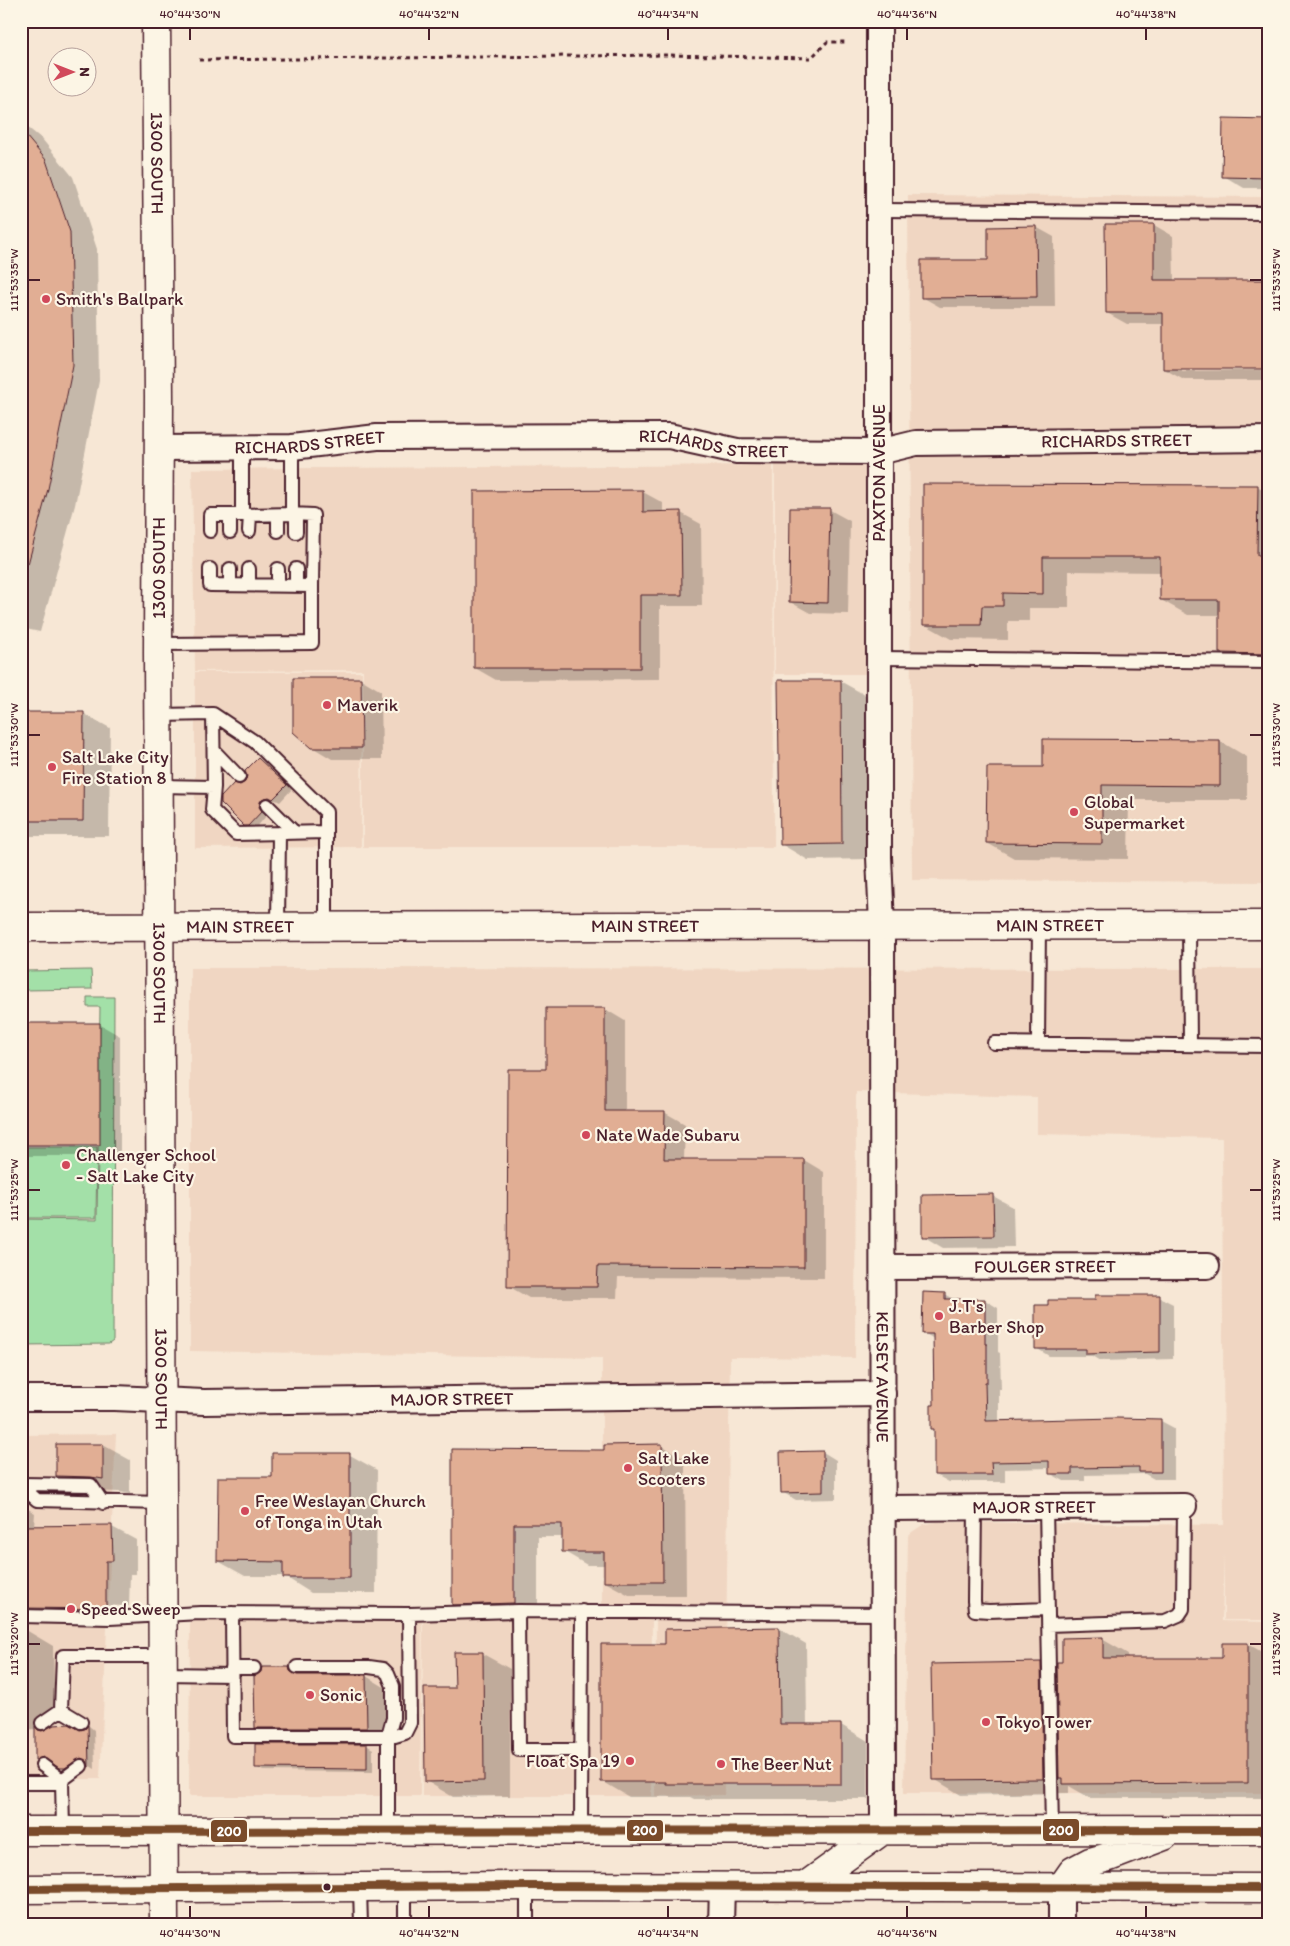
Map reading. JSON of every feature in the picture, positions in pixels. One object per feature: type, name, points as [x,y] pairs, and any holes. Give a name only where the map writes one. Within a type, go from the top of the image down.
[{"type":"main road","name":"1300 SOUTH","points":[[156,21],[164,1925]]},
{"type":"main road","name":"MAIN STREET","points":[[21,927],[1269,926]]},
{"type":"main road","points":[[804,1888],[883,1830]]},
{"type":"main road","points":[[1062,1888],[1073,1871],[1090,1862],[1109,1857],[1180,1830]]},
{"type":"main road","points":[[21,1832],[1269,1830]]},
{"type":"main road","points":[[21,1889],[526,1886],[1269,1888]]},
{"type":"street","name":"PAXTON AVENUE","points":[[878,21],[879,857],[882,926]]},
{"type":"street","name":"RICHARDS STREET","points":[[159,448],[292,447],[377,437],[669,436],[737,452],[879,452],[916,443],[1269,439]]},
{"type":"street","name":"KELSEY AVENUE","points":[[882,926],[883,1830]]},
{"type":"street","name":"FOULGER STREET","points":[[883,1268],[1207,1266]]},
{"type":"street","name":"MAJOR STREET","points":[[21,1398],[162,1399],[204,1402],[883,1394]]},
{"type":"street","name":"MAJOR STREET","points":[[883,1508],[1184,1506]]},
{"type":"street","points":[[722,1886],[722,1925]]},
{"type":"street","points":[[1062,1888],[1062,1925]]},
{"type":"lane","points":[[878,210],[1269,213]]},
{"type":"lane","points":[[230,532],[240,515],[242,447]]},
{"type":"lane","points":[[292,447],[296,532]]},
{"type":"lane","points":[[158,644],[312,643],[313,515],[210,515],[210,531]]},
{"type":"lane","points":[[240,515],[249,531]]},
{"type":"lane","points":[[278,515],[278,531]]},
{"type":"lane","points":[[210,569],[210,585],[312,586]]},
{"type":"lane","points":[[230,569],[230,585]]},
{"type":"lane","points":[[249,569],[249,585]]},
{"type":"lane","points":[[278,569],[278,586]]},
{"type":"lane","points":[[296,569],[296,586]]},
{"type":"lane","points":[[879,658],[1269,662]]},
{"type":"lane","points":[[158,715],[213,714],[255,742],[326,812],[326,926]]},
{"type":"lane","points":[[213,714],[214,787],[212,810],[236,834],[326,832]]},
{"type":"lane","points":[[214,751],[240,777]]},
{"type":"lane","points":[[159,786],[214,787]]},
{"type":"lane","points":[[268,805],[295,833]]},
{"type":"lane","points":[[278,926],[279,834]]},
{"type":"lane","points":[[1038,1043],[1039,926]]},
{"type":"lane","points":[[1189,926],[1190,1045]]},
{"type":"lane","points":[[994,1043],[1269,1046]]},
{"type":"lane","points":[[21,1485],[37,1500],[162,1504]]},
{"type":"lane","points":[[1048,1625],[1165,1621],[1179,1615],[1183,1609],[1184,1506]]},
{"type":"lane","points":[[975,1507],[975,1610],[1048,1609]]},
{"type":"lane","points":[[1046,1507],[1052,1830]]},
{"type":"lane","points":[[21,1616],[110,1618],[163,1615],[410,1614],[518,1610],[883,1614]]},
{"type":"lane","points":[[518,1610],[519,1750],[580,1750]]},
{"type":"lane","points":[[581,1830],[582,1611]]},
{"type":"lane","points":[[232,1614],[233,1736],[388,1736],[405,1733],[410,1724],[410,1614]]},
{"type":"lane","points":[[62,1724],[63,1656],[232,1671],[254,1668]]},
{"type":"lane","points":[[297,1668],[369,1667],[383,1670],[388,1674],[393,1686],[393,1718],[388,1736],[388,1831]]},
{"type":"lane","points":[[61,1710],[81,1722]]},
{"type":"lane","points":[[42,1724],[61,1710]]},
{"type":"lane","points":[[42,1765],[62,1782]]},
{"type":"lane","points":[[62,1766],[63,1832]]},
{"type":"lane","points":[[21,1783],[62,1782],[81,1766]]},
{"type":"lane","points":[[526,1886],[527,1925]]},
{"type":"lane","points":[[405,1887],[405,1925]]},
{"type":"lane","points":[[360,1888],[361,1925]]},
{"type":"path","points":[[199,60],[667,55],[810,58],[827,42],[848,42]]},
{"type":"shaded area","points":[[908,195],[1269,197],[1269,882],[912,880]]},
{"type":"shaded area","points":[[773,465],[774,847],[363,847],[363,670],[195,671],[192,469]]},
{"type":"shaded area","points":[[775,465],[865,465],[866,674],[775,674]]},
{"type":"shaded area","points":[[195,672],[362,672],[361,847],[195,848]]},
{"type":"shaded area","points":[[190,968],[1269,969],[1269,1620],[1224,1620],[1224,1555],[1222,1621],[1269,1622],[1269,1793],[904,1793],[908,1536],[912,1532],[924,1524],[937,1522],[1224,1525],[1222,1138],[1037,1134],[1037,1097],[856,1092],[855,1358],[730,1357],[724,1795],[655,1796],[656,1606],[602,1605],[602,1358],[190,1351]]},
{"type":"shaded area","points":[[116,1434],[100,1779],[21,1779],[21,1435]]},
{"type":"shaded area","points":[[423,1607],[652,1609],[651,1796],[422,1796]]},
{"type":"shaded area","points":[[422,1619],[420,1796],[189,1796],[190,1621]]},
{"type":"green space","points":[[91,970],[92,989],[24,990],[23,971]]},
{"type":"green space","points":[[87,997],[114,997],[113,1341],[109,1344],[21,1345],[21,1219],[97,1220],[100,1007],[87,1007]]},
{"type":"green space","points":[[21,1147],[97,1147],[96,1218],[21,1218]]},
{"type":"building","points":[[1223,118],[1269,119],[1269,178],[1222,177]]},
{"type":"building","name":"Smith's Ballpark","points":[[21,130],[46,160],[70,232],[73,365],[48,489],[28,564],[21,563]]},
{"type":"building","points":[[1105,224],[1154,224],[1154,280],[1269,280],[1269,369],[1163,369],[1163,313],[1106,313]]},
{"type":"building","points":[[1036,226],[1037,297],[921,298],[921,260],[988,260],[988,227]]},
{"type":"building","points":[[923,484],[1258,485],[1257,555],[1269,555],[1269,654],[1219,653],[1219,600],[1160,600],[1160,557],[1043,557],[1043,594],[1003,593],[1003,606],[982,606],[981,625],[923,625]]},
{"type":"building","points":[[643,490],[643,512],[681,511],[682,595],[640,595],[640,668],[474,668],[474,491]]},
{"type":"building","points":[[790,508],[830,508],[828,603],[789,602]]},
{"type":"building","name":"Maverik","points":[[293,678],[361,678],[362,748],[311,748],[293,732]]},
{"type":"building","points":[[778,680],[841,680],[842,844],[780,845]]},
{"type":"building","name":"Salt Lake City Fire Station 8","points":[[21,712],[84,712],[83,821],[21,821]]},
{"type":"building","points":[[1043,739],[1220,740],[1220,786],[1102,785],[1102,844],[986,843],[987,767],[1043,767]]},
{"type":"building","points":[[258,758],[287,785],[273,799],[269,797],[262,799],[259,807],[262,811],[248,826],[244,826],[221,803],[221,797],[234,783],[240,785],[245,782],[247,776],[245,771]]},
{"type":"building","name":"Nate Wade Subaru","points":[[546,1008],[605,1008],[605,1111],[665,1111],[664,1159],[804,1159],[804,1267],[598,1266],[597,1287],[507,1287],[508,1069],[546,1069]]},
{"type":"building","points":[[21,1023],[100,1023],[100,1145],[21,1145]]},
{"type":"building","points":[[993,1194],[994,1236],[922,1237],[922,1195]]},
{"type":"building","points":[[923,1292],[945,1293],[945,1299],[985,1299],[985,1344],[987,1344],[987,1382],[985,1382],[986,1421],[1117,1418],[1161,1419],[1161,1472],[1139,1472],[1139,1467],[1072,1468],[1072,1474],[1049,1474],[1049,1461],[991,1462],[992,1475],[934,1475],[934,1429],[931,1429],[931,1405],[934,1405],[933,1334],[922,1334]]},
{"type":"building","points":[[1095,1295],[1160,1295],[1160,1352],[1086,1354],[1086,1349],[1035,1349],[1035,1305],[1048,1305],[1048,1300],[1095,1300]]},
{"type":"building","points":[[56,1444],[103,1444],[103,1479],[56,1476]]},
{"type":"building","points":[[662,1444],[663,1582],[604,1582],[604,1552],[562,1552],[562,1524],[514,1524],[514,1603],[452,1605],[452,1449],[604,1450],[604,1445]]},
{"type":"building","points":[[823,1451],[823,1492],[781,1493],[780,1452]]},
{"type":"building","points":[[272,1453],[350,1453],[350,1578],[283,1578],[283,1562],[217,1561],[218,1477],[272,1477]]},
{"type":"building","points":[[112,1525],[113,1561],[106,1561],[106,1609],[21,1608],[21,1526]]},
{"type":"building","points":[[779,1627],[780,1724],[841,1724],[841,1784],[601,1782],[601,1644],[665,1644],[665,1629]]},
{"type":"building","points":[[1103,1637],[1103,1658],[1222,1658],[1222,1643],[1248,1643],[1248,1783],[1063,1784],[1063,1778],[1059,1778],[1057,1662],[1062,1662],[1062,1638]]},
{"type":"building","points":[[454,1652],[483,1652],[484,1781],[425,1782],[424,1688],[455,1688]]},
{"type":"building","points":[[1041,1662],[1043,1779],[933,1780],[931,1664]]},
{"type":"building","name":"Sonic","points":[[262,1667],[289,1667],[290,1671],[297,1675],[366,1675],[367,1728],[255,1728],[254,1676],[261,1672]]},
{"type":"building","points":[[69,1724],[80,1730],[85,1729],[88,1725],[89,1767],[87,1761],[81,1758],[65,1768],[59,1768],[43,1757],[35,1760],[35,1726],[38,1730],[42,1731],[54,1725]]},
{"type":"building","points":[[255,1744],[367,1744],[367,1769],[255,1768]]},
{"type":"transit line","name":"200","points":[[21,1831],[1269,1830]]},
{"type":"transit line","name":"200","points":[[21,1889],[527,1886],[1269,1888]]},
{"type":"place","name":"Smith's Ballpark","points":[[46,299]]},
{"type":"place","name":"Maverik","points":[[327,705]]},
{"type":"place","name":"Salt Lake City Fire Station 8","points":[[52,767]]},
{"type":"place","name":"Global Supermarket","points":[[1074,812]]},
{"type":"place","name":"Nate Wade Subaru","points":[[586,1135]]},
{"type":"place","name":"Challenger School - Salt Lake City","points":[[66,1165]]},
{"type":"place","name":"J.T's Barber Shop","points":[[939,1316]]},
{"type":"place","name":"Salt Lake Scooters","points":[[628,1468]]},
{"type":"place","name":"Free Weslayan Church of Tonga in Utah","points":[[245,1511]]},
{"type":"place","name":"Speed Sweep","points":[[71,1609]]},
{"type":"place","name":"Sonic","points":[[310,1695]]},
{"type":"place","name":"Tokyo Tower","points":[[986,1722]]},
{"type":"place","name":"Float Spa 19","points":[[630,1761]]},
{"type":"place","name":"The Beer Nut","points":[[721,1764]]}]
